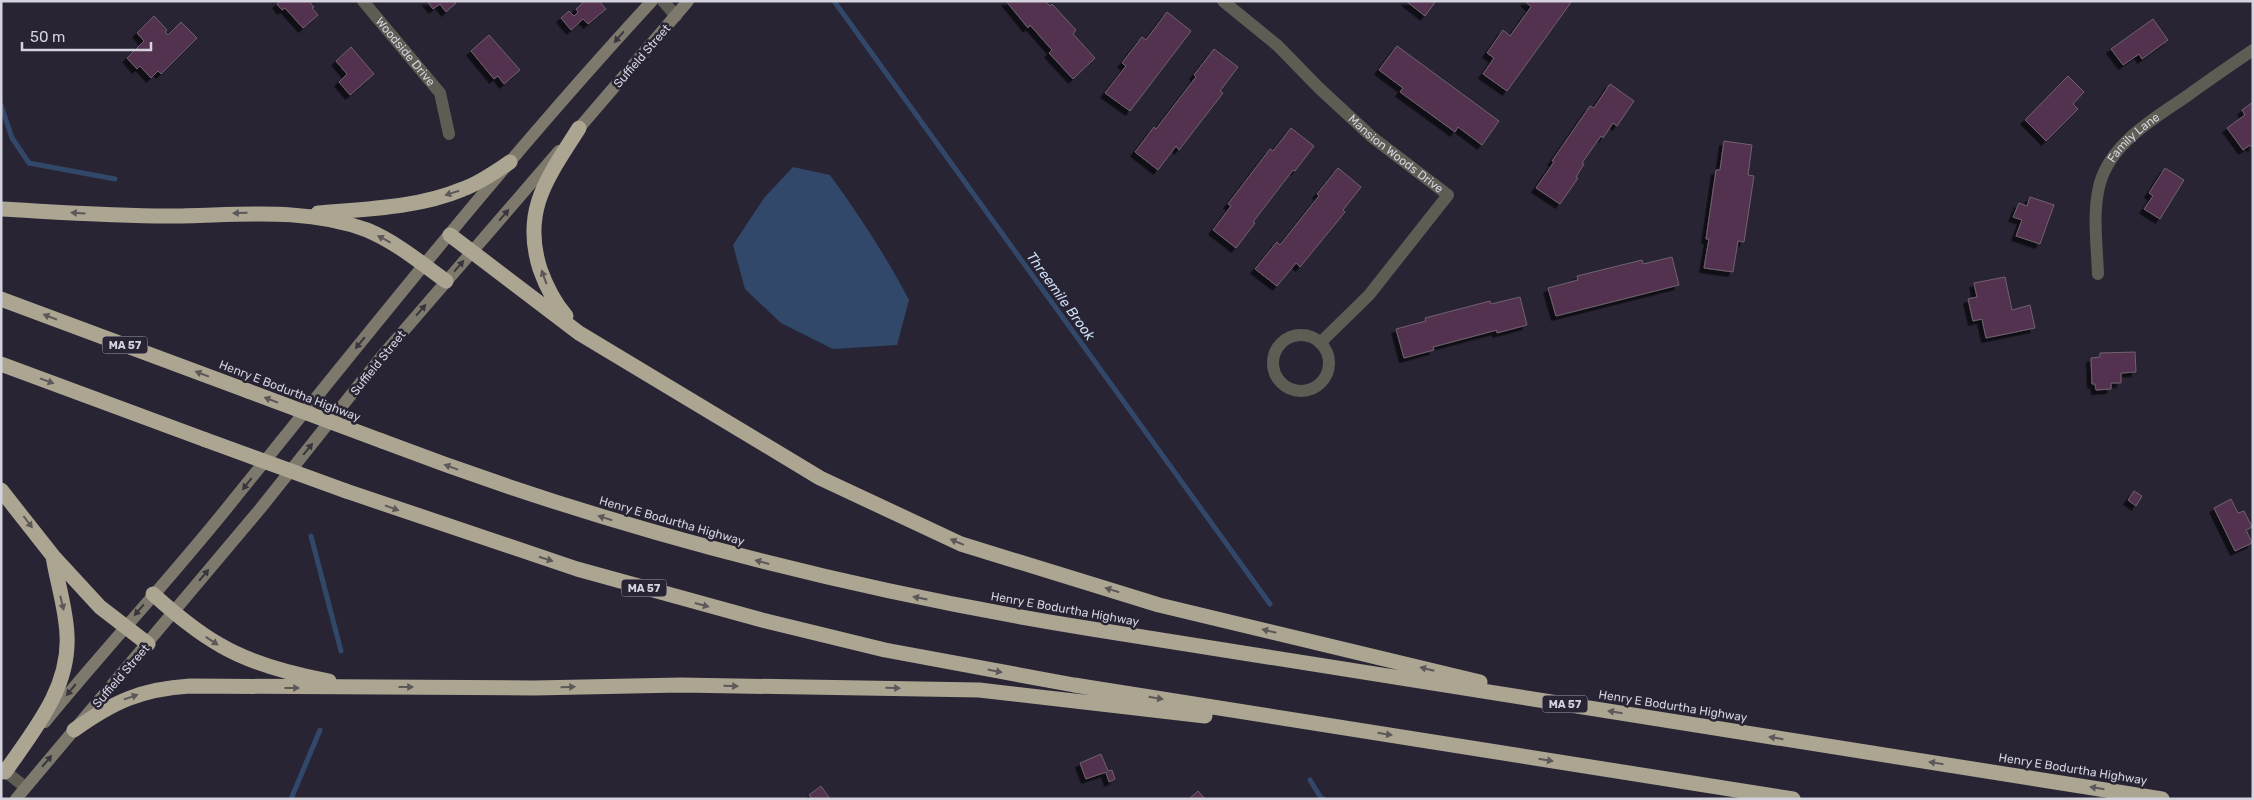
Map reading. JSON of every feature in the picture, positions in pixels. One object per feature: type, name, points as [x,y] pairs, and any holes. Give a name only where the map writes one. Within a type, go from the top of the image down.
[{"type":"highway","points":[[579,128],[545,185],[535,212],[533,226],[538,261],[547,288],[579,333]]},
{"type":"highway","points":[[289,215],[391,206],[431,199],[464,189],[510,162]]},
{"type":"highway","points":[[1,209],[125,215],[247,213],[324,219],[367,230],[400,248],[446,281]]},
{"type":"highway","points":[[450,235],[579,333],[820,478],[961,544],[1159,605],[1594,709]]},
{"type":"highway","name":"Henry E Bodurtha Highway","points":[[1,299],[477,476],[616,521],[721,551],[843,582],[1031,619],[2162,799]]},
{"type":"highway","name":"MA 57","points":[[1,364],[346,491],[569,566],[699,604],[823,635],[1019,676],[1793,799]]},
{"type":"highway","points":[[1,490],[53,556],[100,607],[148,644]]},
{"type":"highway","points":[[2,772],[48,710],[58,688],[65,662],[66,622],[53,556]]},
{"type":"highway","points":[[153,594],[204,635],[235,653],[292,673],[357,687]]},
{"type":"highway","points":[[74,730],[119,701],[140,694],[174,687],[681,685],[979,690],[1232,718],[1354,729]]},
{"type":"highway","points":[[1700,784],[1763,799]]},
{"type":"main road","points":[[2,772],[234,500],[332,376],[510,162],[652,1]]},
{"type":"main road","name":"Suffield Street","points":[[16,799],[260,509],[382,356],[688,1]]},
{"type":"street","name":"Woodside Drive","points":[[363,1],[440,93],[444,104],[449,134]]},
{"type":"street","points":[[663,1],[676,16]]},
{"type":"street","name":"Mansion Woods Drive","points":[[1223,1],[1278,46],[1372,137],[1448,195],[1368,295],[1320,343]]},
{"type":"street","name":"Family Lane","points":[[2098,274],[2097,205],[2100,183],[2109,164],[2124,144],[2142,128],[2253,50]]},
{"type":"street","points":[[1299,335],[1311,337],[1320,343],[1329,359],[1328,370],[1323,381],[1313,388],[1302,391],[1290,389],[1280,382],[1274,373],[1272,361],[1276,350],[1283,341],[1299,335]]},
{"type":"street","points":[[2,772],[25,788]]},
{"type":"water","points":[[793,167],[830,175],[862,221],[891,268],[909,300],[897,345],[833,349],[781,323],[745,289],[733,245],[764,198]]},
{"type":"building","points":[[280,1],[312,1],[310,3],[314,7],[312,8],[318,15],[303,28],[285,8],[282,10],[277,4]]},
{"type":"building","points":[[427,1],[455,1],[456,3],[446,12],[440,4],[433,9]]},
{"type":"building","points":[[585,1],[599,1],[606,9],[588,24],[583,19],[571,30],[561,18],[569,11],[574,16],[578,12],[576,9]]},
{"type":"building","points":[[1006,1],[1045,1],[1050,6],[1052,4],[1076,30],[1073,34],[1095,58],[1073,79],[1049,53],[1052,50],[1030,25],[1028,28]]},
{"type":"building","points":[[1406,1],[1436,1],[1425,16]]},
{"type":"building","points":[[1525,1],[1572,1],[1507,91],[1483,74],[1494,58],[1487,53],[1503,30],[1510,36],[1531,7]]},
{"type":"building","points":[[1167,12],[1191,31],[1130,111],[1105,93],[1126,66],[1122,63],[1142,37],[1146,40]]},
{"type":"building","points":[[154,16],[167,30],[165,32],[168,35],[181,22],[197,38],[161,74],[158,71],[151,78],[140,66],[137,69],[127,58],[144,41],[137,33]]},
{"type":"building","points":[[2153,19],[2168,40],[2142,59],[2139,54],[2123,65],[2111,49]]},
{"type":"building","points":[[489,35],[520,70],[504,84],[498,76],[494,79],[471,51]]},
{"type":"building","points":[[1397,46],[1499,121],[1482,145],[1458,127],[1455,132],[1400,92],[1403,88],[1379,70]]},
{"type":"building","points":[[351,47],[374,74],[350,95],[339,82],[347,74],[336,61]]},
{"type":"building","points":[[1214,49],[1238,67],[1220,91],[1223,93],[1179,150],[1176,146],[1158,170],[1135,152],[1154,127],[1156,129],[1196,77],[1194,75]]},
{"type":"building","points":[[2068,76],[2084,92],[2073,104],[2078,109],[2046,141],[2025,120]]},
{"type":"building","points":[[1610,84],[1634,101],[1617,126],[1613,123],[1603,138],[1601,136],[1582,163],[1584,164],[1576,177],[1578,178],[1560,204],[1536,188],[1590,106],[1594,108]]},
{"type":"building","points":[[2253,102],[2253,148],[2250,145],[2243,150],[2227,128],[2245,115],[2242,110]]},
{"type":"building","points":[[1291,128],[1314,146],[1253,222],[1255,223],[1236,248],[1213,230],[1231,206],[1228,204],[1270,149],[1273,151]]},
{"type":"building","points":[[1724,141],[1752,145],[1748,175],[1754,176],[1744,242],[1738,241],[1733,272],[1704,268],[1709,239],[1706,239],[1716,170],[1720,170]]},
{"type":"building","points":[[1338,168],[1361,187],[1343,210],[1345,212],[1300,267],[1296,263],[1277,286],[1255,269],[1277,242],[1280,245],[1319,196],[1317,194]]},
{"type":"building","points":[[2165,168],[2184,180],[2160,219],[2144,209],[2153,196],[2149,193]]},
{"type":"building","points":[[2030,197],[2054,205],[2040,244],[2016,236],[2022,220],[2013,217],[2019,203],[2027,206]]},
{"type":"building","points":[[1672,257],[1679,285],[1556,316],[1548,288],[1578,280],[1577,276],[1642,260],[1643,264]]},
{"type":"building","points":[[2005,277],[2012,310],[2030,305],[2035,328],[1986,338],[1982,319],[1973,321],[1968,299],[1977,297],[1974,283]]},
{"type":"building","points":[[1520,297],[1527,325],[1497,333],[1497,330],[1433,347],[1434,350],[1404,358],[1396,329],[1426,321],[1425,318],[1490,301],[1491,304]]},
{"type":"building","points":[[2135,352],[2136,372],[2121,373],[2121,383],[2111,383],[2111,389],[2096,390],[2095,384],[2092,384],[2091,358],[2100,357],[2100,353]]},
{"type":"building","points":[[2134,491],[2142,496],[2136,506],[2128,500]]},
{"type":"building","points":[[2231,499],[2238,513],[2244,511],[2252,527],[2246,530],[2252,543],[2235,551],[2214,508]]},
{"type":"building","points":[[1101,754],[1108,771],[1112,770],[1115,779],[1109,782],[1106,772],[1086,779],[1080,763]]},
{"type":"building","points":[[821,786],[830,799],[812,799],[809,795]]},
{"type":"building","points":[[1198,791],[1205,799],[1189,799]]},
{"type":"waterway","name":"Threemile Brook","points":[[834,1],[1270,604]]},
{"type":"waterway","points":[[1,105],[12,138],[29,163],[115,179]]},
{"type":"waterway","points":[[311,536],[341,651]]},
{"type":"waterway","points":[[291,799],[320,730]]},
{"type":"waterway","name":"Threemile Brook","points":[[1310,780],[1321,798],[1324,799]]}]
